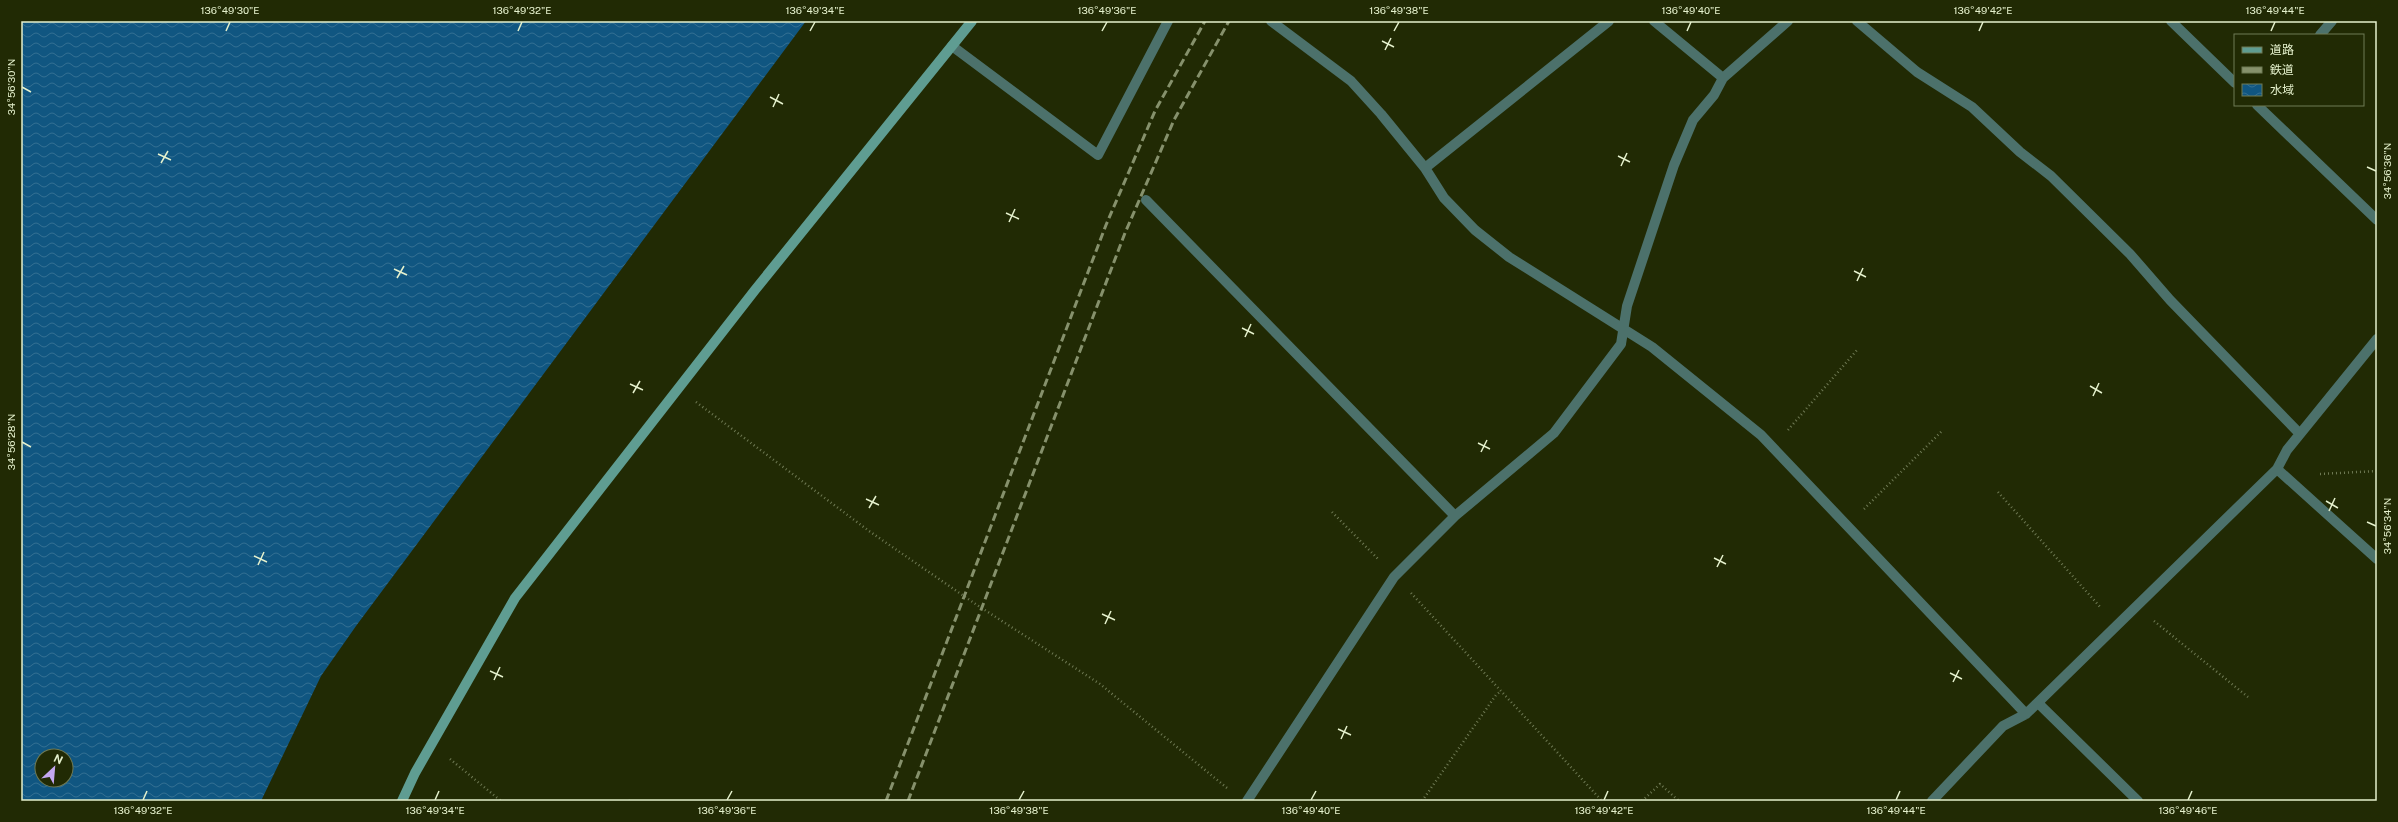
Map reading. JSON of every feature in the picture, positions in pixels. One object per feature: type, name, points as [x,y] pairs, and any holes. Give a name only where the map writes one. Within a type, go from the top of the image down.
[{"type":"street","points":[[402,801],[432,744],[515,598],[678,389],[972,21]]},
{"type":"street","points":[[952,46],[1098,155],[1168,21]]},
{"type":"street","points":[[1271,21],[1351,81],[1381,114],[1424,168],[1444,198],[1475,230],[1509,258],[1652,346],[1761,435],[2026,714]]},
{"type":"street","points":[[1424,168],[1609,21]]},
{"type":"street","points":[[1654,21],[1723,78]]},
{"type":"street","points":[[1247,801],[1395,575],[1455,516],[1554,433],[1621,344],[1625,329],[1628,306],[1674,165],[1693,120],[1714,95],[1723,78],[1788,21]]},
{"type":"street","points":[[1857,21],[1917,72],[1972,107],[2020,152],[2051,176],[2130,254],[2170,300],[2300,434]]},
{"type":"street","points":[[2171,21],[2234,82]]},
{"type":"street","points":[[2321,34],[2332,21]]},
{"type":"street","points":[[2260,106],[2377,220]]},
{"type":"street","points":[[1146,200],[1455,516]]},
{"type":"street","points":[[1932,801],[2003,726],[2026,714],[2038,703],[2277,469],[2287,450],[2377,339]]},
{"type":"street","points":[[2277,469],[2377,559]]},
{"type":"street","points":[[2038,703],[2138,801]]},
{"type":"path","points":[[1773,448],[1857,350]]},
{"type":"path","points":[[678,389],[869,531],[976,605],[1100,684],[1233,793]]},
{"type":"path","points":[[1848,526],[1943,430]]},
{"type":"path","points":[[2295,485],[2304,475],[2377,471]]},
{"type":"path","points":[[1998,492],[2117,626]]},
{"type":"path","points":[[1332,512],[1395,575],[1602,801]]},
{"type":"path","points":[[2137,606],[2248,697]]},
{"type":"path","points":[[1422,801],[1501,690]]},
{"type":"path","points":[[432,744],[501,801]]},
{"type":"path","points":[[1642,801],[1660,784],[1679,801]]},
{"type":"water","points":[[21,21],[806,21],[356,626],[321,676],[261,801],[21,801]]},
{"type":"railway","points":[[886,801],[1106,225],[1155,111],[1205,21]]},
{"type":"railway","points":[[908,801],[1125,233],[1174,120],[1229,21]]}]
